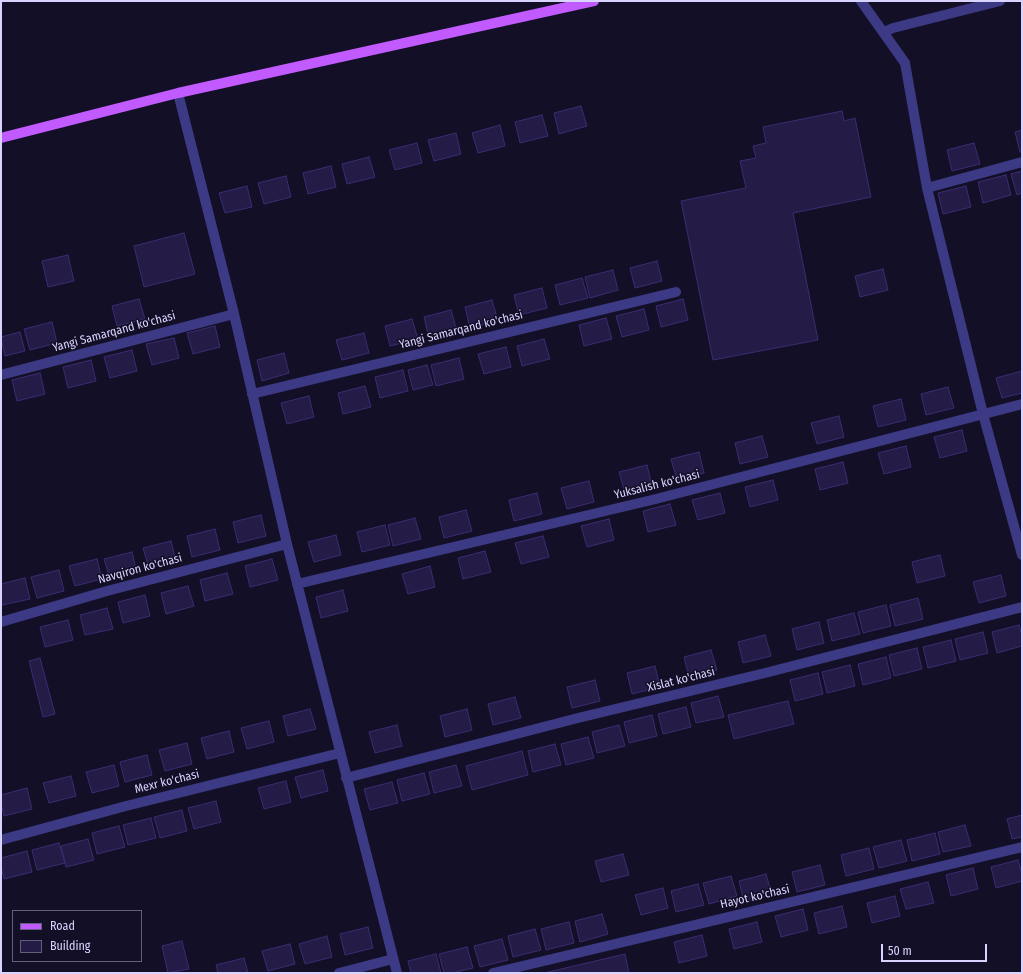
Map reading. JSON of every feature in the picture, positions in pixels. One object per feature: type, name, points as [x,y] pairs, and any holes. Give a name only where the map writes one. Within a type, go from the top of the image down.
[{"type":"main road","points":[[1,138],[178,93],[594,1]]},
{"type":"street","points":[[861,1],[906,63],[927,188],[983,414],[1022,555]]},
{"type":"street","points":[[884,32],[893,28],[1000,1]]},
{"type":"street","points":[[178,93],[234,314],[286,544],[397,973]]},
{"type":"street","points":[[927,188],[1022,162]]},
{"type":"street","name":"Yangi Samarqand ko'chasi","points":[[252,394],[676,292]]},
{"type":"street","name":"Yangi Samarqand ko'chasi","points":[[1,375],[234,314]]},
{"type":"street","name":"Yuksalish ko'chasi","points":[[297,584],[656,499],[1022,404]]},
{"type":"street","name":"Navqiron ko'chasi","points":[[1,622],[107,591],[286,544]]},
{"type":"street","name":"Xislat ko'chasi","points":[[346,778],[578,718],[765,673],[1022,607]]},
{"type":"street","name":"Mexr ko'chasi","points":[[1,840],[126,806],[340,753]]},
{"type":"street","name":"Hayot ko'chasi","points":[[493,973],[1022,847]]},
{"type":"street","points":[[339,973],[393,959]]},
{"type":"building","points":[[581,106],[587,126],[559,134],[554,113]]},
{"type":"building","points":[[842,111],[844,121],[855,118],[871,197],[793,213],[818,340],[713,360],[681,201],[746,188],[740,161],[756,158],[753,146],[766,143],[763,127]]},
{"type":"building","points":[[542,115],[548,136],[520,143],[515,122]]},
{"type":"building","points":[[500,125],[505,146],[478,153],[472,133]]},
{"type":"building","points":[[1022,130],[1022,152],[1020,152],[1015,132]]},
{"type":"building","points":[[456,133],[461,154],[434,161],[428,140]]},
{"type":"building","points":[[417,143],[422,163],[395,170],[389,150]]},
{"type":"building","points":[[974,143],[980,164],[952,171],[947,150]]},
{"type":"building","points":[[369,157],[375,177],[347,184],[342,164]]},
{"type":"building","points":[[331,166],[336,187],[308,194],[303,173]]},
{"type":"building","points":[[1022,171],[1022,193],[1017,195],[1011,174]]},
{"type":"building","points":[[1006,175],[1011,195],[983,203],[978,182]]},
{"type":"building","points":[[286,176],[291,197],[264,204],[258,183]]},
{"type":"building","points":[[247,186],[252,207],[225,213],[219,193]]},
{"type":"building","points":[[966,186],[971,207],[943,214],[938,193]]},
{"type":"building","points":[[184,233],[195,274],[144,287],[134,246]]},
{"type":"building","points":[[68,255],[74,281],[48,287],[42,261]]},
{"type":"building","points":[[657,261],[662,281],[635,288],[630,268]]},
{"type":"building","points":[[883,269],[888,290],[860,297],[855,276]]},
{"type":"building","points":[[613,270],[618,290],[590,298],[585,277]]},
{"type":"building","points":[[582,278],[588,298],[560,305],[555,285]]},
{"type":"building","points":[[542,288],[547,308],[519,315],[514,295]]},
{"type":"building","points":[[139,299],[145,319],[117,326],[112,306]]},
{"type":"building","points":[[683,299],[688,320],[661,327],[656,306]]},
{"type":"building","points":[[492,300],[498,321],[470,328],[465,307]]},
{"type":"building","points":[[644,309],[649,330],[622,337],[616,316]]},
{"type":"building","points":[[451,310],[457,331],[429,338],[424,317]]},
{"type":"building","points":[[606,318],[612,339],[584,346],[579,325]]},
{"type":"building","points":[[412,319],[418,339],[390,346],[385,326]]},
{"type":"building","points":[[52,322],[57,343],[30,350],[24,329]]},
{"type":"building","points":[[215,326],[220,347],[193,354],[187,333]]},
{"type":"building","points":[[20,332],[25,351],[5,356],[1,337]]},
{"type":"building","points":[[364,333],[369,353],[342,360],[336,340]]},
{"type":"building","points":[[174,338],[179,358],[152,365],[146,344]]},
{"type":"building","points":[[544,339],[550,359],[522,366],[517,346]]},
{"type":"building","points":[[506,347],[511,367],[484,374],[478,354]]},
{"type":"building","points":[[132,350],[137,371],[110,378],[104,357]]},
{"type":"building","points":[[284,353],[289,373],[262,381],[257,360]]},
{"type":"building","points":[[459,358],[464,379],[436,386],[431,365]]},
{"type":"building","points":[[91,360],[96,381],[68,388],[63,367]]},
{"type":"building","points":[[427,365],[433,385],[413,390],[408,370]]},
{"type":"building","points":[[403,370],[408,391],[380,398],[375,377]]},
{"type":"building","points":[[1022,371],[1022,393],[1002,398],[996,378]]},
{"type":"building","points":[[40,373],[45,394],[17,401],[12,380]]},
{"type":"building","points":[[365,386],[371,407],[343,414],[338,393]]},
{"type":"building","points":[[948,387],[954,408],[926,415],[921,394]]},
{"type":"building","points":[[309,396],[314,417],[287,424],[281,403]]},
{"type":"building","points":[[901,399],[906,420],[878,427],[873,406]]},
{"type":"building","points":[[839,416],[844,437],[817,444],[811,423]]},
{"type":"building","points":[[962,430],[967,451],[940,458],[934,437]]},
{"type":"building","points":[[762,436],[768,457],[740,464],[735,443]]},
{"type":"building","points":[[906,446],[911,467],[884,474],[878,453]]},
{"type":"building","points":[[699,452],[704,473],[677,480],[671,459]]},
{"type":"building","points":[[843,462],[848,483],[820,490],[815,469]]},
{"type":"building","points":[[647,465],[652,486],[625,493],[619,472]]},
{"type":"building","points":[[773,480],[778,500],[750,507],[745,487]]},
{"type":"building","points":[[589,481],[594,502],[567,509],[561,488]]},
{"type":"building","points":[[537,493],[542,514],[514,521],[509,500]]},
{"type":"building","points":[[720,493],[725,513],[698,520],[692,500]]},
{"type":"building","points":[[670,504],[676,525],[648,532],[643,511]]},
{"type":"building","points":[[466,510],[472,531],[444,538],[439,517]]},
{"type":"building","points":[[261,515],[266,536],[238,543],[233,522]]},
{"type":"building","points":[[415,518],[421,539],[393,546],[388,525]]},
{"type":"building","points":[[609,519],[614,540],[587,547],[581,526]]},
{"type":"building","points":[[385,525],[390,545],[362,552],[357,532]]},
{"type":"building","points":[[215,529],[220,550],[192,557],[187,536]]},
{"type":"building","points":[[336,535],[341,555],[314,562],[308,542]]},
{"type":"building","points":[[543,536],[549,557],[521,564],[515,543]]},
{"type":"building","points":[[171,541],[176,561],[149,568],[143,548]]},
{"type":"building","points":[[485,551],[491,572],[463,579],[458,558]]},
{"type":"building","points":[[132,552],[137,573],[110,579],[104,559]]},
{"type":"building","points":[[940,555],[945,576],[917,583],[912,562]]},
{"type":"building","points":[[97,559],[102,579],[75,586],[69,566]]},
{"type":"building","points":[[272,559],[278,580],[250,587],[245,566]]},
{"type":"building","points":[[430,566],[435,587],[408,594],[402,574]]},
{"type":"building","points":[[59,570],[64,591],[37,598],[31,577]]},
{"type":"building","points":[[227,573],[233,594],[205,601],[200,580]]},
{"type":"building","points":[[1001,575],[1006,596],[979,603],[973,582]]},
{"type":"building","points":[[25,578],[30,599],[2,605],[1,584]]},
{"type":"building","points":[[188,586],[194,606],[166,614],[161,593]]},
{"type":"building","points":[[343,590],[348,611],[321,618],[316,597]]},
{"type":"building","points":[[145,595],[150,616],[123,623],[118,602]]},
{"type":"building","points":[[918,598],[923,619],[895,626],[890,605]]},
{"type":"building","points":[[886,605],[891,626],[863,633],[858,612]]},
{"type":"building","points":[[107,608],[113,629],[85,635],[80,615]]},
{"type":"building","points":[[854,613],[860,634],[832,641],[827,620]]},
{"type":"building","points":[[68,620],[73,640],[45,647],[40,627]]},
{"type":"building","points":[[819,622],[824,643],[797,650],[792,629]]},
{"type":"building","points":[[1019,625],[1022,636],[1022,646],[997,653],[992,632]]},
{"type":"building","points":[[983,632],[988,653],[960,660],[955,639]]},
{"type":"building","points":[[765,635],[771,656],[743,663],[738,642]]},
{"type":"building","points":[[951,640],[956,661],[928,668],[923,647]]},
{"type":"building","points":[[917,648],[922,669],[894,676],[889,655]]},
{"type":"building","points":[[711,650],[717,670],[689,677],[684,657]]},
{"type":"building","points":[[886,657],[891,678],[863,685],[858,664]]},
{"type":"building","points":[[40,658],[55,714],[43,717],[29,661]]},
{"type":"building","points":[[850,665],[855,686],[827,693],[822,672]]},
{"type":"building","points":[[655,666],[660,687],[632,694],[627,673]]},
{"type":"building","points":[[818,673],[823,694],[795,701],[790,680]]},
{"type":"building","points":[[595,680],[600,701],[572,708],[567,687]]},
{"type":"building","points":[[718,696],[724,717],[696,723],[691,703]]},
{"type":"building","points":[[515,697],[521,718],[493,725],[488,704]]},
{"type":"building","points":[[788,701],[794,724],[734,739],[728,715]]},
{"type":"building","points":[[686,707],[691,727],[663,734],[658,714]]},
{"type":"building","points":[[310,709],[316,729],[288,736],[283,716]]},
{"type":"building","points":[[467,709],[472,730],[445,737],[440,716]]},
{"type":"building","points":[[652,715],[657,736],[629,743],[624,722]]},
{"type":"building","points":[[269,721],[274,742],[247,749],[241,728]]},
{"type":"building","points":[[397,725],[402,746],[375,753],[369,732]]},
{"type":"building","points":[[619,725],[625,746],[597,753],[592,732]]},
{"type":"building","points":[[229,731],[234,752],[207,759],[201,738]]},
{"type":"building","points":[[588,737],[594,758],[566,765],[561,744]]},
{"type":"building","points":[[187,743],[192,764],[165,771],[159,750]]},
{"type":"building","points":[[555,744],[561,765],[533,772],[528,751]]},
{"type":"building","points":[[522,751],[528,775],[472,790],[466,766]]},
{"type":"building","points":[[147,755],[152,775],[125,782],[120,762]]},
{"type":"building","points":[[114,765],[119,786],[92,793],[86,772]]},
{"type":"building","points":[[456,765],[462,786],[434,793],[429,772]]},
{"type":"building","points":[[323,770],[328,791],[301,798],[295,777]]},
{"type":"building","points":[[424,773],[430,794],[402,801],[397,780]]},
{"type":"building","points":[[71,776],[76,796],[49,803],[43,783]]},
{"type":"building","points":[[286,781],[291,802],[264,809],[258,788]]},
{"type":"building","points":[[392,782],[398,803],[370,810],[364,789]]},
{"type":"building","points":[[27,788],[32,809],[4,816],[1,795]]},
{"type":"building","points":[[216,801],[221,822],[194,829],[188,808]]},
{"type":"building","points":[[182,810],[187,831],[160,838],[154,817]]},
{"type":"building","points":[[1022,815],[1022,837],[1012,839],[1007,819]]},
{"type":"building","points":[[151,818],[156,838],[128,845],[123,825]]},
{"type":"building","points":[[965,825],[971,846],[943,852],[938,832]]},
{"type":"building","points":[[119,826],[125,847],[97,854],[92,833]]},
{"type":"building","points":[[935,833],[940,854],[912,861],[907,840]]},
{"type":"building","points":[[88,839],[94,860],[66,867],[61,846]]},
{"type":"building","points":[[901,840],[907,861],[879,868],[873,847]]},
{"type":"building","points":[[59,843],[65,863],[37,870],[32,850]]},
{"type":"building","points":[[869,848],[874,869],[846,876],[841,855]]},
{"type":"building","points":[[27,851],[32,872],[4,879],[1,858]]},
{"type":"building","points":[[623,854],[629,875],[601,882],[595,861]]},
{"type":"building","points":[[1018,860],[1022,874],[1022,881],[996,888],[991,867]]},
{"type":"building","points":[[820,865],[825,885],[797,892],[792,872]]},
{"type":"building","points":[[973,868],[978,889],[951,896],[946,875]]},
{"type":"building","points":[[766,874],[772,895],[744,902],[739,881]]},
{"type":"building","points":[[731,876],[737,896],[709,904],[703,883]]},
{"type":"building","points":[[928,882],[934,903],[906,909],[900,889]]},
{"type":"building","points":[[698,884],[704,905],[676,912],[671,891]]},
{"type":"building","points":[[663,888],[668,908],[641,915],[635,895]]},
{"type":"building","points":[[895,896],[900,916],[872,923],[867,903]]},
{"type":"building","points":[[842,906],[847,927],[819,934],[814,913]]},
{"type":"building","points":[[803,909],[808,930],[781,937],[775,916]]},
{"type":"building","points":[[602,914],[608,934],[580,942],[575,921]]},
{"type":"building","points":[[569,922],[574,943],[546,950],[541,929]]},
{"type":"building","points":[[757,922],[762,942],[734,949],[729,929]]},
{"type":"building","points":[[368,927],[373,948],[345,955],[340,934]]},
{"type":"building","points":[[535,929],[541,950],[513,957],[508,936]]},
{"type":"building","points":[[702,935],[707,956],[679,963],[674,942]]},
{"type":"building","points":[[327,936],[332,957],[305,964],[299,944]]},
{"type":"building","points":[[502,939],[508,960],[480,967],[474,946]]},
{"type":"building","points":[[182,941],[189,969],[168,973],[162,946]]},
{"type":"building","points":[[290,944],[295,964],[268,971],[262,951]]},
{"type":"building","points":[[467,947],[473,968],[452,973],[444,973],[439,954]]},
{"type":"building","points":[[436,954],[441,973],[411,973],[408,961]]},
{"type":"building","points":[[625,954],[629,973],[544,973]]},
{"type":"building","points":[[244,958],[248,973],[218,973],[216,965]]}]
